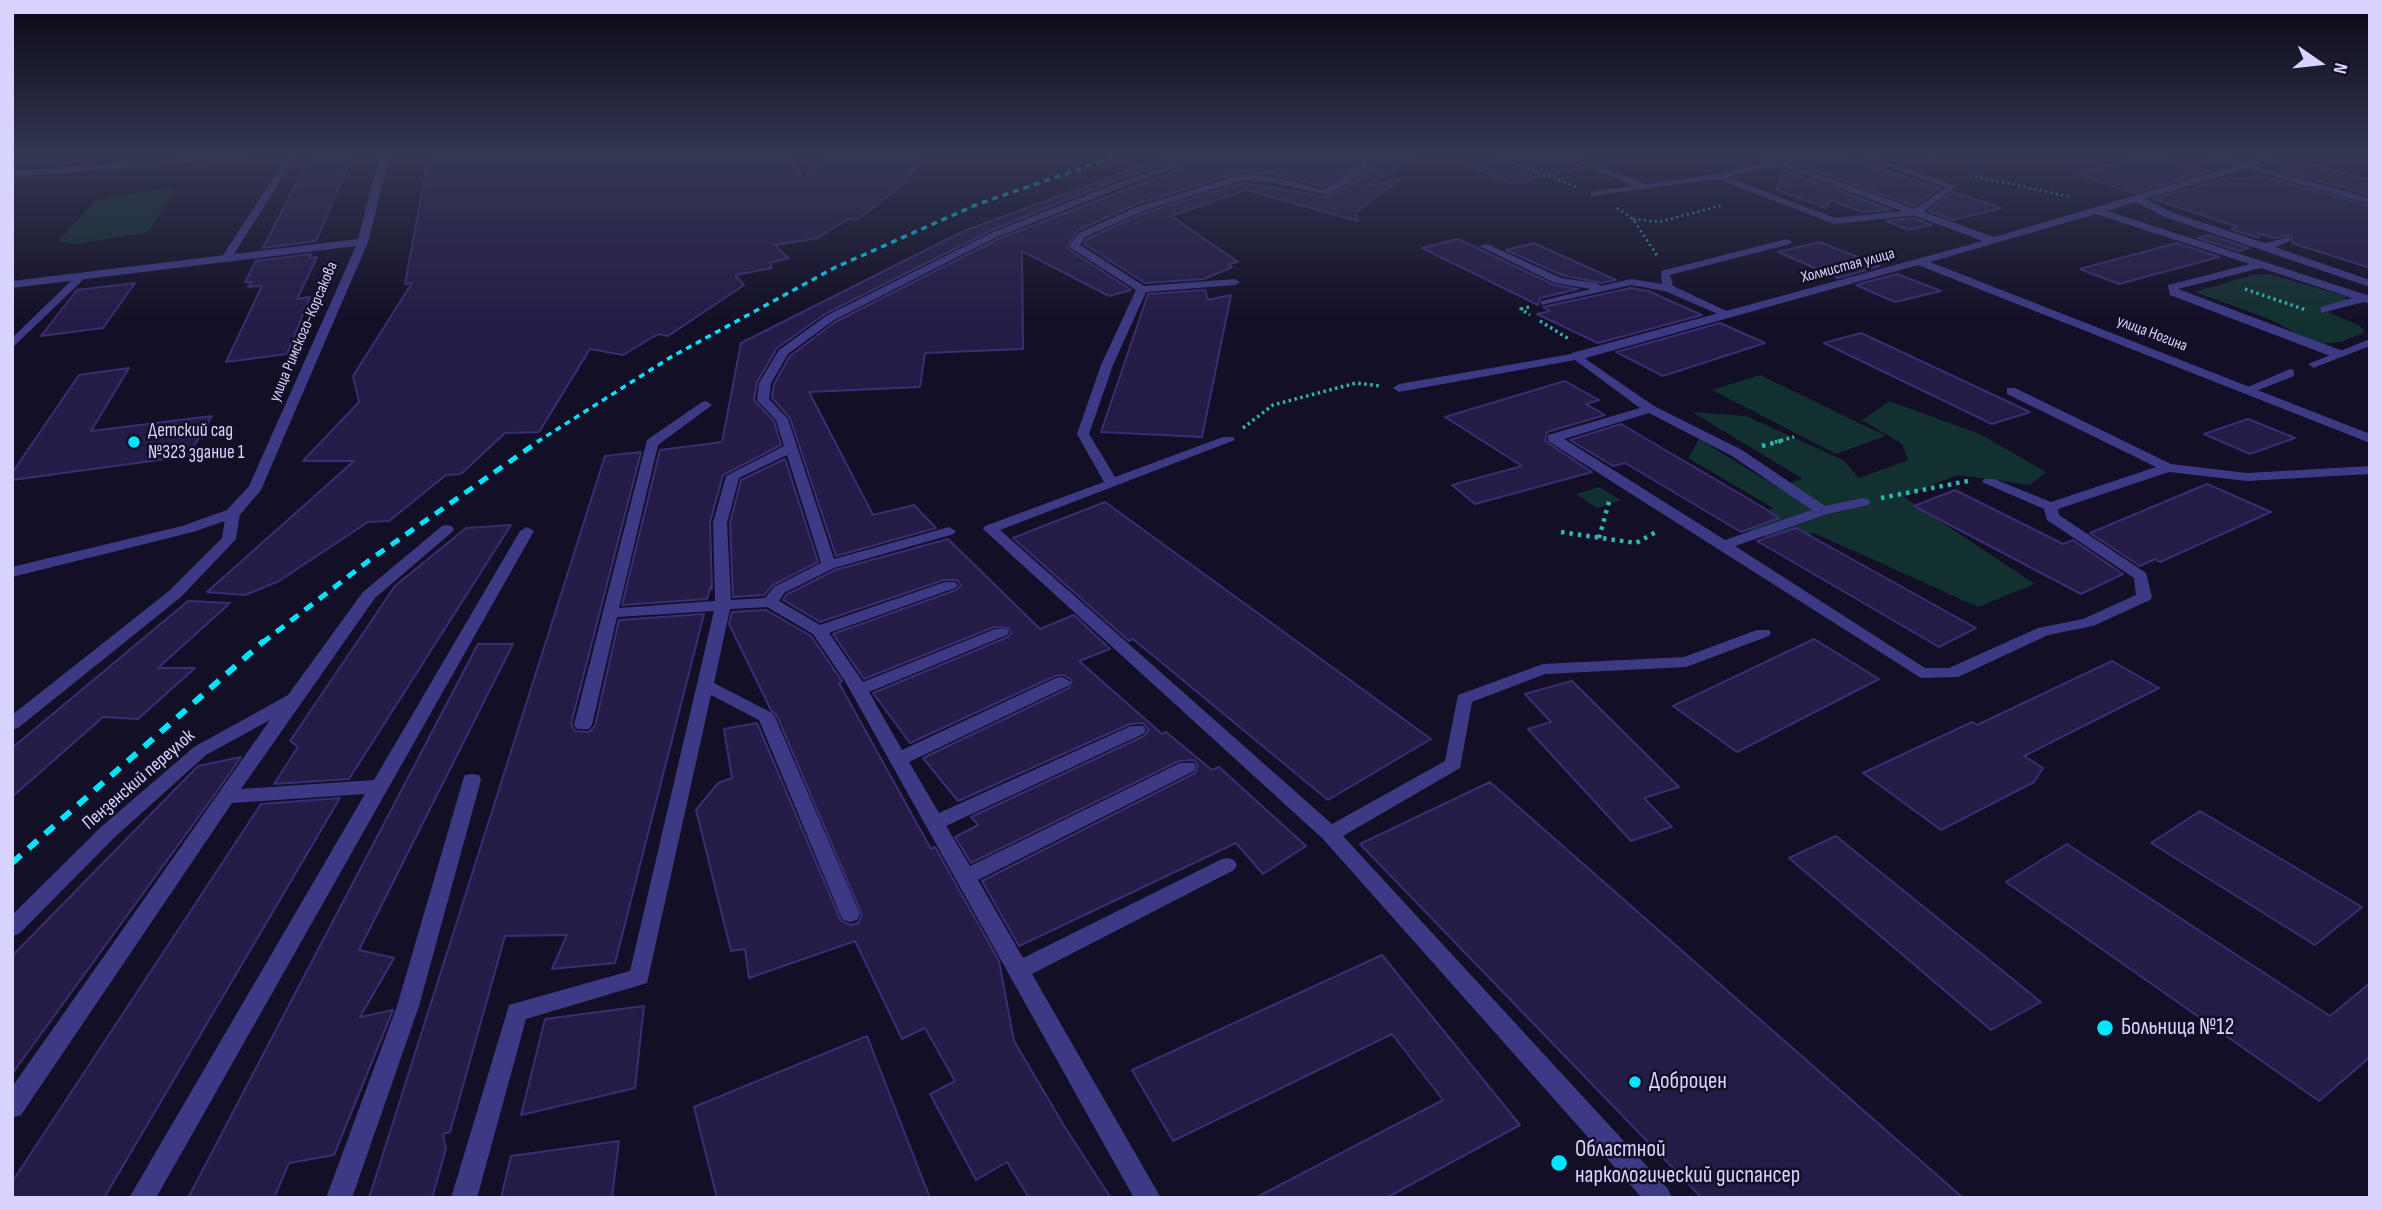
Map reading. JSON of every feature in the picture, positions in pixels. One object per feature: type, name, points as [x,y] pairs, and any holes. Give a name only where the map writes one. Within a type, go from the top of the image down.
[{"type":"street","name":"улица Римского-Корсакова","points":[[233,513],[256,487],[362,242],[370,210]]},
{"type":"street","points":[[1909,210],[1994,241]]},
{"type":"street","name":"Холмистая улица","points":[[1584,354],[1920,262],[2092,210]]},
{"type":"street","points":[[2095,210],[2367,299]]},
{"type":"street","points":[[2160,210],[2370,284]]},
{"type":"street","points":[[2265,247],[2286,240]]},
{"type":"street","points":[[12,285],[362,242]]},
{"type":"street","name":"улица Ногина","points":[[1920,262],[2370,439]]},
{"type":"street","points":[[2261,265],[2172,287],[2174,293],[2338,354]]},
{"type":"street","points":[[2321,312],[2367,299]]},
{"type":"street","points":[[12,572],[187,529],[233,513]]},
{"type":"lane","points":[[225,260],[257,210]]},
{"type":"lane","points":[[829,565],[782,419],[763,400],[765,383],[783,352],[830,318],[994,235],[1056,210]]},
{"type":"lane","points":[[1137,210],[1082,235],[1074,246],[1142,289],[1235,282]]},
{"type":"lane","points":[[1807,210],[1835,221],[1919,210]]},
{"type":"lane","points":[[1668,288],[1665,273],[1787,242]]},
{"type":"lane","points":[[1484,246],[1559,281],[1606,287]]},
{"type":"lane","points":[[12,345],[80,278]]},
{"type":"lane","points":[[1545,303],[1631,282],[1668,288],[1727,315]]},
{"type":"lane","points":[[1112,483],[1083,434],[1107,365],[1142,289]]},
{"type":"lane","points":[[2314,363],[2370,342]]},
{"type":"lane","points":[[1399,388],[1584,354],[1650,409],[1737,453],[1823,511]]},
{"type":"lane","points":[[2247,390],[2290,373]]},
{"type":"lane","points":[[2011,391],[2168,468],[2247,477],[2370,470]]},
{"type":"lane","points":[[583,725],[652,443],[706,405]]},
{"type":"lane","points":[[1650,409],[1553,438],[1921,673],[1952,673],[2044,631],[2087,623],[2144,597],[2141,576],[2052,517],[2051,507]]},
{"type":"lane","points":[[1228,439],[990,529],[1330,834],[1660,1198]]},
{"type":"lane","points":[[464,1198],[517,1012],[639,977],[723,606],[720,523],[733,477],[791,448]]},
{"type":"lane","points":[[1989,482],[2051,507],[2168,468]]},
{"type":"lane","points":[[1723,545],[1823,511],[1863,502]]},
{"type":"lane","points":[[12,723],[174,594],[229,539],[233,513]]},
{"type":"lane","name":"Пензенский переулок","points":[[12,928],[108,832],[200,751],[294,699],[369,595],[447,529]]},
{"type":"lane","points":[[142,1198],[527,531]]},
{"type":"lane","points":[[770,603],[779,590],[829,565],[949,531]]},
{"type":"lane","points":[[819,631],[950,585]]},
{"type":"lane","points":[[610,613],[770,603],[819,631],[859,690],[1148,1198]]},
{"type":"lane","points":[[859,690],[1001,632]]},
{"type":"lane","points":[[1330,834],[1454,764],[1464,699],[1543,669],[1686,662],[1763,633]]},
{"type":"lane","points":[[899,760],[1062,682]]},
{"type":"lane","points":[[705,685],[766,718],[850,914]]},
{"type":"lane","points":[[12,1107],[294,699]]},
{"type":"lane","points":[[936,823],[1137,730]]},
{"type":"lane","points":[[966,877],[1187,767]]},
{"type":"lane","points":[[339,1198],[408,1006],[472,780]]},
{"type":"lane","points":[[226,797],[380,786]]},
{"type":"lane","points":[[1019,970],[1227,865]]},
{"type":"path","points":[[1620,210],[1633,219],[1668,272]]},
{"type":"path","points":[[1633,219],[1659,222],[1702,210]]},
{"type":"path","points":[[2211,277],[2321,312]]},
{"type":"path","points":[[1545,303],[1521,309],[1584,354]]},
{"type":"path","points":[[1228,439],[1273,405],[1356,383],[1399,388]]},
{"type":"path","points":[[1599,538],[1616,478]]},
{"type":"path","points":[[1863,502],[1960,480],[1989,482]]},
{"type":"path","points":[[1560,532],[1636,543],[1655,532],[1690,524]]},
{"type":"green space","points":[[86,210],[162,210],[151,229],[144,233],[75,244],[58,241]]},
{"type":"green space","points":[[2269,274],[2345,296],[2346,300],[2326,311],[2360,326],[2365,332],[2341,342],[2318,344],[2269,319],[2195,292],[2252,275]]},
{"type":"green space","points":[[1760,375],[1886,436],[1836,454],[1712,390]]},
{"type":"green space","points":[[1889,401],[1980,434],[2046,472],[2030,485],[1957,475],[1904,497],[2035,584],[1978,607],[1814,533],[1774,541],[1735,526],[1773,508],[1688,458],[1699,439],[1777,487],[1803,479],[1692,412],[1746,416],[1843,460],[1859,478],[1908,460],[1902,444],[1862,420]]},
{"type":"green space","points":[[1599,487],[1621,500],[1597,508],[1576,494]]},
{"type":"building","points":[[282,210],[329,210],[316,241],[263,248]]},
{"type":"building","points":[[419,210],[869,210],[857,220],[848,219],[818,238],[775,245],[788,258],[770,263],[772,268],[735,275],[744,285],[668,336],[658,334],[623,355],[590,349],[539,432],[505,433],[461,474],[446,475],[389,521],[368,522],[279,581],[245,595],[207,592],[354,461],[303,461],[359,402],[353,376],[412,283],[405,284]]},
{"type":"building","points":[[1020,210],[1041,210],[990,231],[825,314],[777,348],[757,382],[754,400],[774,421],[781,445],[723,475],[710,522],[712,589],[711,586],[707,599],[622,605],[660,450],[722,442],[741,343],[964,231]]},
{"type":"building","points":[[1072,210],[1122,210],[1077,231],[1067,248],[1131,290],[1109,296],[1022,251],[1023,349],[925,353],[920,387],[809,392],[873,515],[914,505],[936,528],[836,556],[790,418],[772,398],[774,384],[790,356],[835,322],[998,239]]},
{"type":"building","points":[[1187,210],[1171,216],[1238,262],[1228,264],[1232,267],[1204,279],[1145,283],[1084,244],[1087,239],[1144,213]]},
{"type":"building","points":[[1320,210],[1358,210],[1355,213],[1358,221]]},
{"type":"building","points":[[1930,210],[1992,210],[1953,220]]},
{"type":"building","points":[[2188,210],[2370,210],[2370,268],[2292,243],[2292,235],[2273,238],[2258,233],[2259,238],[2231,229],[2238,227]]},
{"type":"building","points":[[1914,218],[1931,225],[1909,230],[1886,221]]},
{"type":"building","points":[[2209,235],[2249,248],[2239,251],[2198,238]]},
{"type":"building","points":[[1458,239],[1554,285],[1578,289],[1540,298],[1538,305],[1422,248]]},
{"type":"building","points":[[1820,242],[1880,266],[1838,278],[1778,252]]},
{"type":"building","points":[[1534,243],[1616,280],[1601,283],[1562,275],[1506,250]]},
{"type":"building","points":[[2177,243],[2219,257],[2119,284],[2080,269]]},
{"type":"building","points":[[311,254],[309,258],[317,257],[297,299],[310,297],[287,354],[226,362],[262,286],[248,287],[252,282],[245,282],[256,261]]},
{"type":"building","points":[[1897,274],[1941,291],[1895,302],[1856,285]]},
{"type":"building","points":[[135,283],[103,328],[41,336],[77,290]]},
{"type":"building","points":[[1631,288],[1648,291],[1702,315],[1598,343],[1537,314],[1550,311],[1543,307]]},
{"type":"building","points":[[1205,290],[1208,300],[1231,295],[1202,437],[1101,432],[1148,294]]},
{"type":"building","points":[[1720,323],[1765,343],[1663,376],[1616,352]]},
{"type":"building","points":[[1861,333],[2030,412],[1992,424],[1824,343]]},
{"type":"building","points":[[129,368],[91,431],[212,416],[188,456],[12,480],[12,473],[79,375]]},
{"type":"building","points":[[1565,381],[1599,400],[1586,404],[1605,415],[1547,432],[1545,441],[1592,472],[1475,504],[1452,485],[1522,466],[1445,417]]},
{"type":"building","points":[[2248,419],[2295,438],[2250,454],[2204,434]]},
{"type":"building","points":[[1621,424],[1779,518],[1741,532],[1625,463],[1613,466],[1570,440]]},
{"type":"building","points":[[641,452],[571,724],[575,731],[589,732],[595,726],[619,620],[704,614],[615,963],[552,969],[567,935],[505,936],[450,1132],[443,1134],[446,1149],[432,1198],[369,1198],[605,456]]},
{"type":"building","points":[[785,459],[818,562],[773,585],[764,595],[733,597],[730,523],[741,480]]},
{"type":"building","points":[[2207,484],[2271,512],[2160,562],[2155,559],[2140,566],[2090,533]]},
{"type":"building","points":[[1955,490],[2063,544],[2073,540],[2123,574],[2081,594],[1914,506]]},
{"type":"building","points":[[1105,502],[1431,739],[1328,800],[1133,639],[1129,641],[1013,538]]},
{"type":"building","points":[[511,525],[349,779],[274,784],[298,747],[290,741],[395,586],[466,528]]},
{"type":"building","points":[[1796,528],[1976,628],[1939,647],[1757,541]]},
{"type":"building","points":[[948,539],[1040,629],[1074,615],[1110,649],[1079,661],[1162,734],[1166,732],[1212,770],[1219,767],[1306,846],[1263,874],[1236,843],[1019,946],[982,881],[1195,773],[1198,766],[1194,760],[1179,761],[971,863],[955,837],[978,825],[971,817],[1144,736],[1149,730],[1143,723],[1130,724],[958,801],[923,758],[1069,688],[1072,680],[1063,675],[1055,676],[910,743],[873,693],[1008,637],[1011,633],[1009,628],[994,627],[864,679],[833,634],[956,590],[961,585],[957,580],[944,580],[820,622],[783,600],[786,595],[835,570]]},
{"type":"building","points":[[188,601],[230,603],[158,668],[195,668],[138,719],[103,717],[12,797],[12,748]]},
{"type":"building","points":[[766,610],[811,636],[842,681],[839,683],[931,849],[935,847],[999,961],[1014,1041],[1111,1198],[1029,1198],[1007,1162],[976,1180],[930,1094],[955,1081],[925,1028],[902,1039],[855,941],[749,978],[745,949],[731,951],[696,810],[718,783],[732,778],[724,729],[757,723],[841,921],[851,925],[858,923],[862,915],[777,716],[771,710],[729,624],[732,612]]},
{"type":"building","points":[[1814,639],[1879,679],[1737,752],[1673,706]]},
{"type":"building","points":[[478,644],[513,644],[359,950],[394,958],[360,1017],[393,1010],[334,1155],[289,1163],[274,1198],[188,1198]]},
{"type":"building","points":[[2112,661],[2159,688],[2024,756],[2043,768],[2034,782],[1941,830],[1863,773],[1972,722],[1977,725]]},
{"type":"building","points":[[1572,681],[1679,787],[1644,798],[1672,827],[1631,841],[1528,729],[1551,722],[1525,694]]},
{"type":"building","points":[[241,757],[12,1074],[12,956],[198,766]]},
{"type":"building","points":[[1490,782],[1963,1198],[1702,1198],[1360,844]]},
{"type":"building","points":[[340,798],[104,1198],[12,1198],[12,1182],[261,804]]},
{"type":"building","points":[[2200,811],[2362,907],[2315,945],[2151,843]]},
{"type":"building","points":[[1836,836],[2041,1002],[1991,1030],[1789,858]]},
{"type":"building","points":[[2067,844],[2330,1016],[2370,983],[2370,1057],[2319,1101],[2006,882]]},
{"type":"building","points":[[1382,955],[1520,1125],[1386,1198],[1255,1198],[1443,1100],[1392,1034],[1173,1141],[1132,1070]]},
{"type":"building","points":[[644,1006],[635,1088],[521,1115],[545,1019]]},
{"type":"building","points":[[867,1036],[930,1198],[717,1198],[694,1107]]},
{"type":"building","points":[[619,1141],[612,1198],[501,1198],[511,1156]]},
{"type":"railway","points":[[537,442],[671,357],[834,268],[963,210]]},
{"type":"railway","points":[[262,643],[371,559],[539,441]]},
{"type":"railway","points":[[12,863],[264,641]]},
{"type":"place","name":"Детский сад №323 здание 1","points":[[134,442]]},
{"type":"place","name":"Больница №12","points":[[2105,1028]]},
{"type":"place","name":"Доброцен","points":[[1635,1082]]},
{"type":"place","name":"Областной наркологический диспансер","points":[[1559,1163]]}]
